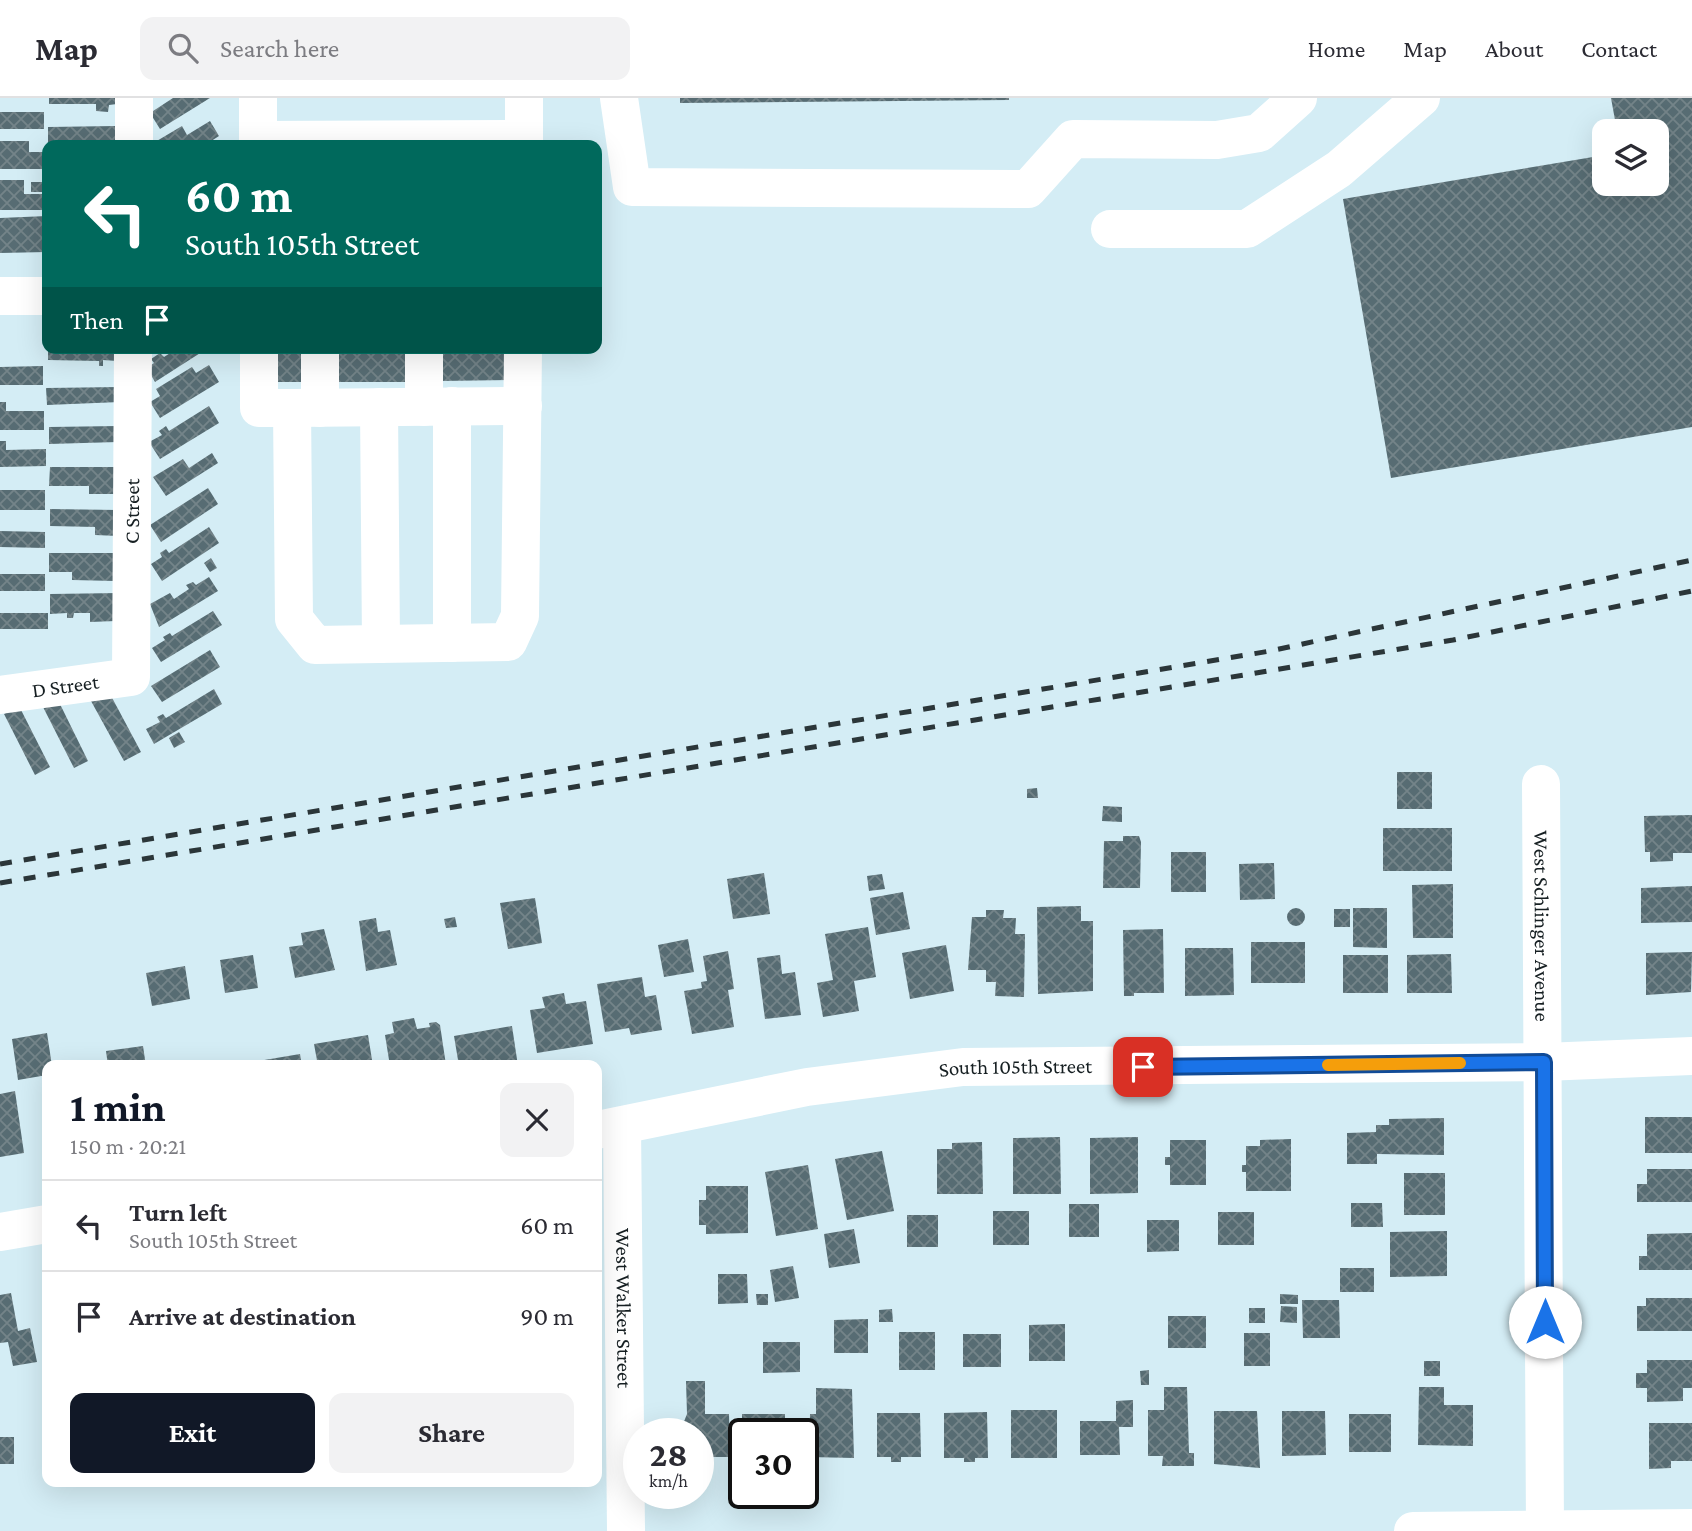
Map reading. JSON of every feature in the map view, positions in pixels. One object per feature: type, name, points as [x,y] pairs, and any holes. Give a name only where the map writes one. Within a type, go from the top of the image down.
[{"type":"street","points":[[134,98],[134,140]]},
{"type":"street","points":[[258,98],[258,140]]},
{"type":"street","points":[[524,98],[524,140]]},
{"type":"street","points":[[619,98],[632,187],[1028,189],[1073,139],[1217,140],[1259,133],[1298,98]]},
{"type":"street","points":[[1110,229],[1247,229],[1339,169],[1421,98]]},
{"type":"street","points":[[0,296],[42,296]]},
{"type":"street","name":"C Street","points":[[131,677],[133,354]]},
{"type":"street","points":[[259,354],[259,408],[523,406]]},
{"type":"street","points":[[319,354],[306,408],[294,619],[315,645],[508,642],[520,616],[523,354]]},
{"type":"street","points":[[425,354],[438,407],[452,643]]},
{"type":"street","points":[[379,407],[381,644]]},
{"type":"street","name":"D Street","points":[[0,695],[131,677]]},
{"type":"street","name":"West Schlinger Avenue","points":[[1541,784],[1545,1531]]},
{"type":"street","name":"South 105th Street","points":[[609,1128],[807,1087],[963,1067],[1544,1062],[1692,1056]]},
{"type":"street","name":"West Walker Street","points":[[609,1128],[626,1531]]},
{"type":"street","points":[[0,1232],[42,1225]]},
{"type":"street","points":[[1413,1531],[1692,1528]]},
{"type":"building","points":[[49,98],[117,98],[117,104],[109,105],[108,112],[96,111],[96,104],[49,104]]},
{"type":"building","points":[[173,98],[210,98],[160,129],[150,113]]},
{"type":"building","points":[[680,98],[1009,98],[1009,100],[680,103]]},
{"type":"building","points":[[1611,98],[1692,98],[1692,427],[1391,478],[1343,199],[1592,157],[1592,196],[1669,196],[1669,119],[1615,119]]},
{"type":"building","points":[[0,112],[44,112],[44,129],[0,129]]},
{"type":"building","points":[[210,121],[219,136],[213,140],[158,140],[182,126],[187,135]]},
{"type":"building","points":[[116,126],[117,140],[48,140],[48,127]]},
{"type":"building","points":[[0,141],[29,141],[29,152],[42,152],[42,169],[0,169]]},
{"type":"building","points":[[0,180],[24,180],[24,194],[42,194],[42,210],[0,210]]},
{"type":"building","points":[[31,182],[42,182],[42,192],[31,192]]},
{"type":"building","points":[[42,216],[42,252],[0,253],[0,218]]},
{"type":"building","points":[[48,354],[118,354],[117,361],[103,360],[103,366],[99,366],[99,361],[48,360]]},
{"type":"building","points":[[158,354],[164,357],[169,354],[199,354],[155,382],[147,368],[154,363],[151,359]]},
{"type":"building","points":[[274,354],[303,354],[303,382],[274,382]]},
{"type":"building","points":[[336,354],[407,354],[407,382],[336,382]]},
{"type":"building","points":[[440,354],[511,354],[511,380],[440,381]]},
{"type":"building","points":[[209,365],[219,382],[160,418],[150,402],[160,396],[156,389],[192,367],[196,373]]},
{"type":"building","points":[[43,366],[43,385],[0,385],[0,367]]},
{"type":"building","points":[[119,387],[120,402],[47,405],[46,388]]},
{"type":"building","points":[[0,402],[6,402],[6,411],[44,411],[44,430],[0,430]]},
{"type":"building","points":[[209,406],[219,423],[160,459],[149,442],[162,435],[159,431],[166,426],[169,431]]},
{"type":"building","points":[[118,426],[118,442],[49,444],[49,427]]},
{"type":"building","points":[[0,441],[6,441],[6,450],[46,449],[46,466],[0,467]]},
{"type":"building","points":[[212,453],[218,463],[166,496],[153,477],[183,459],[189,468]]},
{"type":"building","points":[[50,467],[118,467],[118,494],[89,494],[89,486],[49,486]]},
{"type":"building","points":[[208,488],[218,504],[161,542],[150,525]]},
{"type":"building","points":[[0,490],[45,490],[45,510],[0,510]]},
{"type":"building","points":[[50,509],[118,510],[118,536],[95,535],[95,527],[50,526]]},
{"type":"building","points":[[209,527],[219,543],[162,581],[151,564],[162,557],[160,553],[166,549],[169,553]]},
{"type":"building","points":[[0,531],[45,532],[45,548],[0,547]]},
{"type":"building","points":[[49,553],[119,553],[115,581],[72,580],[72,572],[49,572]]},
{"type":"building","points":[[211,558],[217,568],[210,572],[204,563]]},
{"type":"building","points":[[0,574],[45,574],[45,591],[0,591]]},
{"type":"building","points":[[209,577],[218,591],[159,627],[150,604],[170,593],[174,599],[189,589],[186,585],[193,582],[196,585]]},
{"type":"building","points":[[119,593],[116,621],[90,622],[90,613],[74,613],[73,618],[67,618],[67,613],[50,614],[50,594]]},
{"type":"building","points":[[213,611],[222,625],[161,662],[152,648],[165,640],[163,637],[170,633],[172,636]]},
{"type":"building","points":[[0,613],[48,613],[48,629],[0,629]]},
{"type":"building","points":[[210,650],[220,667],[162,702],[151,686]]},
{"type":"building","points":[[214,689],[222,704],[154,744],[146,729],[160,722],[157,717],[163,714],[166,718]]},
{"type":"building","points":[[109,692],[141,752],[124,761],[91,701]]},
{"type":"building","points":[[58,700],[88,761],[74,768],[43,707]]},
{"type":"building","points":[[19,706],[50,767],[35,775],[4,714]]},
{"type":"building","points":[[179,732],[185,742],[174,748],[169,738]]},
{"type":"building","points":[[1397,772],[1432,772],[1432,809],[1397,809]]},
{"type":"building","points":[[1037,788],[1038,798],[1027,798],[1027,789]]},
{"type":"building","points":[[1103,806],[1122,807],[1122,822],[1102,821]]},
{"type":"building","points":[[1692,815],[1692,853],[1673,853],[1673,861],[1650,862],[1650,852],[1645,852],[1644,816]]},
{"type":"building","points":[[1383,828],[1452,828],[1452,871],[1383,871]]},
{"type":"building","points":[[1123,836],[1139,836],[1141,842],[1140,888],[1103,888],[1104,841],[1123,841]]},
{"type":"building","points":[[1171,852],[1206,852],[1206,892],[1171,892]]},
{"type":"building","points":[[1274,863],[1275,899],[1240,900],[1239,864]]},
{"type":"building","points":[[764,873],[770,914],[733,919],[727,879]]},
{"type":"building","points":[[882,874],[885,889],[869,891],[867,876]]},
{"type":"building","points":[[1453,884],[1453,938],[1413,938],[1412,885]]},
{"type":"building","points":[[1692,886],[1692,922],[1641,923],[1641,888]]},
{"type":"building","points":[[903,892],[910,929],[876,935],[870,898]]},
{"type":"building","points":[[535,898],[542,943],[508,949],[500,903]]},
{"type":"building","points":[[1081,906],[1081,921],[1093,921],[1093,991],[1038,994],[1037,907]]},
{"type":"building","points":[[1296,908],[1302,911],[1305,917],[1302,923],[1296,926],[1290,923],[1287,917],[1290,911]]},
{"type":"building","points":[[1353,908],[1387,908],[1387,948],[1353,947]]},
{"type":"building","points":[[1334,909],[1350,909],[1350,927],[1334,927]]},
{"type":"building","points":[[986,910],[1004,910],[1003,918],[1016,918],[1015,934],[1025,934],[1024,997],[995,996],[996,982],[986,982],[986,970],[968,970],[972,917],[986,917]]},
{"type":"building","points":[[455,917],[457,927],[446,928],[444,919]]},
{"type":"building","points":[[376,918],[378,932],[390,930],[397,965],[366,971],[359,921]]},
{"type":"building","points":[[868,927],[876,977],[854,981],[859,1011],[823,1017],[817,983],[833,980],[825,934]]},
{"type":"building","points":[[324,929],[335,970],[295,978],[289,947],[303,945],[301,933]]},
{"type":"building","points":[[1163,929],[1164,993],[1134,993],[1134,996],[1124,996],[1123,930]]},
{"type":"building","points":[[688,939],[694,972],[664,977],[658,945]]},
{"type":"building","points":[[1251,942],[1305,942],[1305,983],[1251,983]]},
{"type":"building","points":[[946,945],[954,991],[910,999],[902,953]]},
{"type":"building","points":[[1185,948],[1233,948],[1234,995],[1185,996]]},
{"type":"building","points":[[728,951],[734,989],[728,990],[734,1027],[692,1034],[684,991],[702,988],[701,982],[707,981],[703,956]]},
{"type":"building","points":[[1692,952],[1691,992],[1646,995],[1646,953]]},
{"type":"building","points":[[1451,954],[1452,993],[1407,993],[1407,955]]},
{"type":"building","points":[[253,955],[258,988],[225,993],[220,960]]},
{"type":"building","points":[[780,955],[782,974],[795,972],[801,1015],[765,1019],[757,958]]},
{"type":"building","points":[[1343,955],[1388,955],[1388,993],[1343,993]]},
{"type":"building","points":[[185,966],[190,999],[152,1006],[146,973]]},
{"type":"building","points":[[642,977],[645,997],[656,995],[662,1030],[631,1035],[629,1028],[605,1032],[597,984]]},
{"type":"building","points":[[564,993],[566,1004],[586,1001],[593,1044],[537,1053],[530,1010],[545,1008],[542,997]]},
{"type":"building","points":[[414,1018],[417,1029],[430,1027],[429,1023],[436,1022],[440,1025],[445,1060],[389,1060],[385,1035],[394,1033],[392,1022]]},
{"type":"building","points":[[512,1026],[517,1060],[458,1060],[454,1036]]},
{"type":"building","points":[[47,1033],[51,1060],[42,1060],[42,1076],[18,1080],[12,1039]]},
{"type":"building","points":[[368,1035],[372,1060],[317,1060],[314,1044]]},
{"type":"building","points":[[143,1046],[145,1060],[107,1060],[106,1051]]},
{"type":"building","points":[[300,1054],[301,1060],[265,1060]]},
{"type":"building","points":[[15,1091],[24,1153],[0,1157],[0,1094]]},
{"type":"building","points":[[1645,1117],[1692,1117],[1692,1153],[1645,1153]]},
{"type":"building","points":[[1444,1118],[1444,1155],[1377,1154],[1377,1164],[1347,1164],[1347,1133],[1376,1132],[1376,1125],[1389,1125],[1389,1119]]},
{"type":"building","points":[[1060,1137],[1061,1194],[1013,1194],[1013,1138]]},
{"type":"building","points":[[1138,1137],[1138,1193],[1090,1194],[1090,1138]]},
{"type":"building","points":[[1291,1139],[1291,1191],[1246,1191],[1246,1172],[1242,1172],[1242,1165],[1246,1165],[1246,1146],[1260,1146],[1260,1140]]},
{"type":"building","points":[[1170,1140],[1206,1140],[1206,1185],[1170,1185],[1170,1165],[1165,1165],[1165,1157],[1170,1157]]},
{"type":"building","points":[[982,1142],[983,1194],[937,1194],[937,1149],[952,1149],[952,1143]]},
{"type":"building","points":[[882,1151],[894,1211],[847,1220],[835,1159]]},
{"type":"building","points":[[808,1165],[818,1229],[776,1236],[765,1172]]},
{"type":"building","points":[[1647,1169],[1692,1169],[1692,1202],[1637,1202],[1637,1184],[1647,1184]]},
{"type":"building","points":[[1404,1173],[1445,1173],[1445,1215],[1404,1215]]},
{"type":"building","points":[[706,1186],[748,1186],[748,1233],[706,1234],[706,1225],[699,1225],[699,1200],[706,1200]]},
{"type":"building","points":[[1351,1203],[1382,1203],[1383,1227],[1351,1227]]},
{"type":"building","points":[[1069,1204],[1099,1204],[1099,1237],[1069,1237]]},
{"type":"building","points":[[993,1211],[1029,1211],[1029,1245],[993,1245]]},
{"type":"building","points":[[1218,1212],[1254,1212],[1254,1245],[1218,1245]]},
{"type":"building","points":[[907,1215],[938,1215],[938,1247],[907,1247]]},
{"type":"building","points":[[1147,1220],[1179,1220],[1179,1251],[1147,1252]]},
{"type":"building","points":[[854,1229],[860,1263],[829,1268],[824,1234]]},
{"type":"building","points":[[1447,1231],[1447,1276],[1390,1277],[1390,1232]]},
{"type":"building","points":[[1692,1233],[1692,1270],[1639,1270],[1639,1256],[1647,1256],[1647,1234]]},
{"type":"building","points":[[793,1266],[799,1298],[775,1302],[770,1270]]},
{"type":"building","points":[[1340,1268],[1374,1268],[1374,1292],[1340,1292]]},
{"type":"building","points":[[718,1274],[747,1274],[748,1303],[718,1304]]},
{"type":"building","points":[[11,1293],[18,1331],[30,1328],[37,1362],[13,1366],[8,1342],[0,1343],[0,1295]]},
{"type":"building","points":[[756,1294],[768,1294],[768,1305],[757,1305]]},
{"type":"building","points":[[1280,1294],[1298,1295],[1298,1304],[1280,1304]]},
{"type":"building","points":[[1646,1298],[1692,1298],[1692,1331],[1637,1331],[1637,1306],[1646,1306]]},
{"type":"building","points":[[1302,1300],[1339,1300],[1340,1338],[1303,1338]]},
{"type":"building","points":[[1281,1306],[1297,1307],[1297,1323],[1280,1322]]},
{"type":"building","points":[[1249,1308],[1265,1308],[1265,1323],[1249,1323]]},
{"type":"building","points":[[892,1309],[893,1322],[879,1322],[879,1310]]},
{"type":"building","points":[[1168,1316],[1206,1316],[1206,1348],[1168,1348]]},
{"type":"building","points":[[868,1319],[868,1353],[834,1353],[834,1320]]},
{"type":"building","points":[[1065,1324],[1065,1361],[1029,1361],[1029,1325]]},
{"type":"building","points":[[899,1332],[935,1332],[935,1370],[899,1370]]},
{"type":"building","points":[[1244,1333],[1270,1333],[1270,1366],[1244,1366]]},
{"type":"building","points":[[963,1334],[1001,1334],[1001,1367],[963,1367]]},
{"type":"building","points":[[763,1342],[800,1342],[800,1372],[763,1373]]},
{"type":"building","points":[[1647,1360],[1692,1360],[1692,1388],[1683,1388],[1683,1401],[1647,1402],[1647,1388],[1636,1388],[1636,1373],[1647,1373]]},
{"type":"building","points":[[1424,1361],[1440,1361],[1440,1376],[1424,1376]]},
{"type":"building","points":[[1149,1370],[1149,1385],[1141,1385],[1140,1371]]},
{"type":"building","points":[[686,1381],[705,1381],[705,1414],[729,1414],[728,1457],[714,1457],[714,1418],[685,1418]]},
{"type":"building","points":[[1164,1387],[1187,1387],[1189,1453],[1194,1453],[1194,1466],[1162,1466],[1163,1456],[1148,1456],[1148,1410],[1164,1410]]},
{"type":"building","points":[[1419,1387],[1444,1387],[1444,1405],[1473,1405],[1473,1446],[1418,1445]]},
{"type":"building","points":[[816,1388],[852,1389],[854,1458],[819,1457],[819,1418],[810,1418],[810,1414],[816,1414]]},
{"type":"building","points":[[1133,1400],[1133,1427],[1119,1427],[1120,1455],[1080,1455],[1080,1421],[1116,1421],[1116,1401]]},
{"type":"building","points":[[1011,1410],[1057,1410],[1057,1458],[1011,1458]]},
{"type":"building","points":[[1214,1411],[1257,1411],[1260,1468],[1214,1464]]},
{"type":"building","points":[[1282,1411],[1325,1411],[1326,1455],[1282,1456]]},
{"type":"building","points":[[987,1412],[988,1458],[975,1458],[975,1462],[964,1462],[964,1458],[944,1458],[944,1413]]},
{"type":"building","points":[[877,1413],[920,1413],[921,1457],[901,1457],[901,1462],[891,1462],[891,1457],[877,1457]]},
{"type":"building","points":[[742,1414],[785,1414],[785,1418],[742,1418]]},
{"type":"building","points":[[1349,1414],[1391,1414],[1391,1452],[1349,1452]]},
{"type":"building","points":[[1649,1423],[1692,1423],[1692,1461],[1671,1461],[1671,1468],[1649,1469]]},
{"type":"building","points":[[0,1437],[14,1437],[14,1464],[0,1464]]},
{"type":"railway","points":[[0,864],[1270,651],[1692,560]]},
{"type":"railway","points":[[0,883],[1453,640],[1692,591]]},
{"type":"slow traffic","points":[[1328,1065],[1460,1063]]},
{"type":"route","points":[[1143,1067],[1544,1062],[1545,1322]]}]
